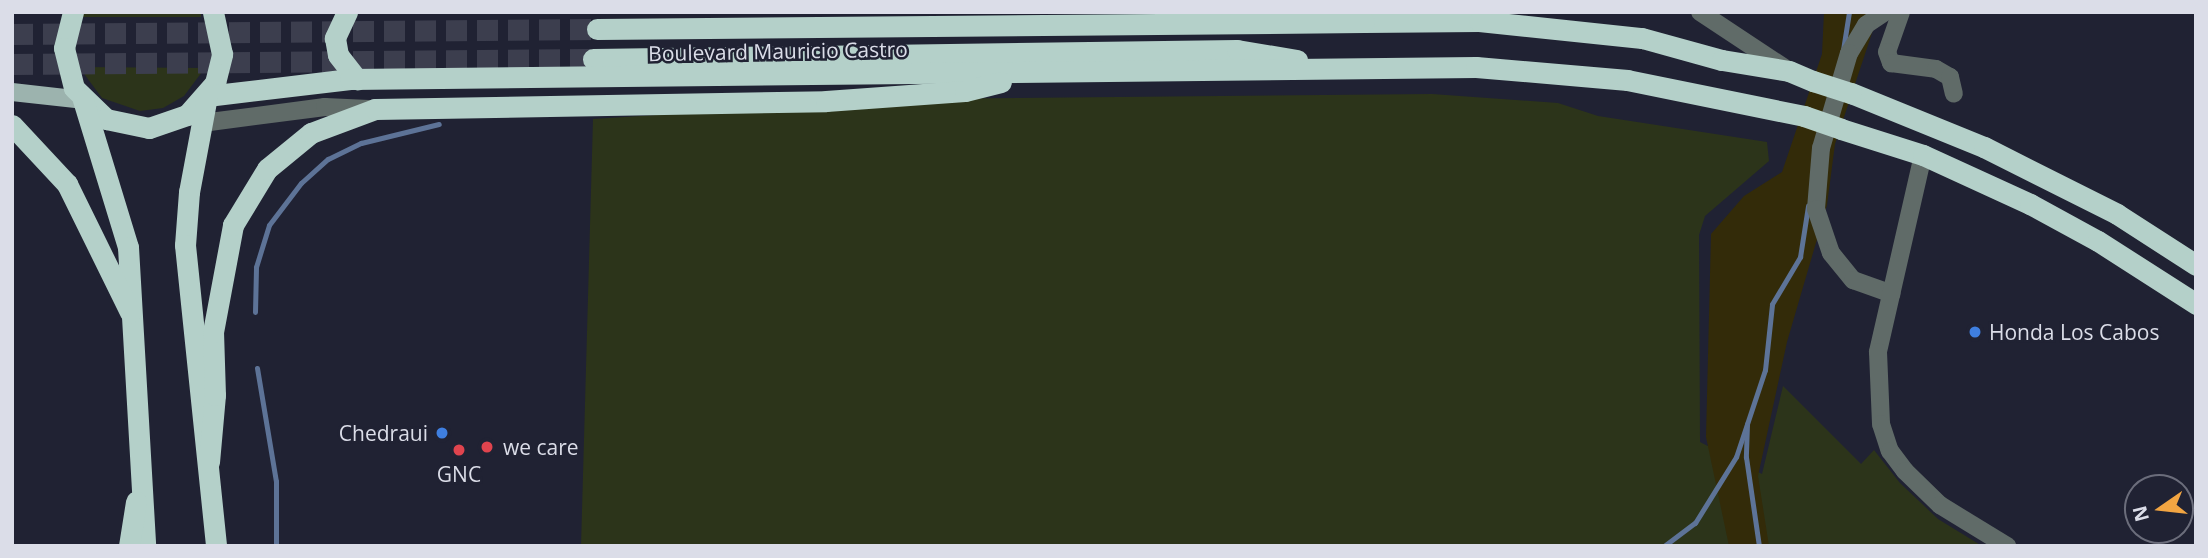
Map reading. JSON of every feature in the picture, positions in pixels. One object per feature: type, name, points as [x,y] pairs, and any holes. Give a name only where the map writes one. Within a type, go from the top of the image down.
[{"type":"highway","points":[[74,12],[66,34],[65,61],[83,100],[123,225],[133,317],[143,462],[145,546]]},
{"type":"highway","points":[[213,12],[222,54],[207,96],[188,192],[185,246],[216,546]]},
{"type":"highway","points":[[347,12],[335,38],[338,55],[357,79]]},
{"type":"highway","name":"Boulevard Mauricio Castro","points":[[1339,12],[1364,22]]},
{"type":"highway","name":"Boulevard Mauricio Castro","points":[[597,29],[1479,21],[1642,38],[1711,57],[1789,71],[1984,147],[2117,214],[2196,265]]},
{"type":"highway","name":"Boulevard Mauricio Castro","points":[[593,59],[1237,50],[1350,68]]},
{"type":"highway","name":"Boulevard Mauricio Castro","points":[[207,96],[357,79],[1476,67],[1582,74],[1710,94],[1804,116],[1923,155],[2065,223],[2196,304]]},
{"type":"highway","points":[[209,462],[215,396],[213,332],[233,225],[267,169],[296,143],[341,120],[375,109],[826,101],[965,91],[1039,73]]},
{"type":"highway","points":[[83,100],[106,119],[149,128],[187,115],[207,96]]},
{"type":"highway","points":[[12,125],[68,184],[133,317]]},
{"type":"highway","points":[[129,546],[143,462]]},
{"type":"main road","points":[[12,92],[83,100]]},
{"type":"street","points":[[1700,12],[1789,71]]},
{"type":"street","points":[[1885,12],[1866,25],[1849,53],[1821,148],[1816,209],[1831,253],[1853,280],[1892,294]]},
{"type":"street","points":[[1901,12],[1887,52],[1891,63],[1936,69],[1950,76],[1954,94]]},
{"type":"street","points":[[202,123],[325,107],[375,109]]},
{"type":"street","points":[[1923,155],[1878,352],[1877,394],[1890,451],[1940,505],[2007,546]]},
{"type":"green space","points":[[82,12],[201,12],[201,17],[82,17]]},
{"type":"green space","points":[[79,67],[205,68],[184,96],[163,108],[140,111],[102,98]]},
{"type":"green space","points":[[1432,94],[1558,103],[1598,116],[1767,142],[1769,161],[1705,216],[1699,235],[1700,442],[1762,474],[1783,386],[1861,464],[1874,450],[1900,483],[1938,519],[1982,546],[581,546],[593,119],[908,99]]},
{"type":"sand","points":[[1824,12],[1879,12],[1835,144],[1827,205],[1787,342],[1758,476],[1769,546],[1729,546],[1706,437],[1711,234],[1744,196],[1782,172],[1822,54]]},
{"type":"waterway","points":[[1843,50],[1849,12]]},
{"type":"waterway","points":[[255,312],[256,267],[269,225],[301,183],[328,159],[361,143],[439,124]]},
{"type":"waterway","points":[[1664,546],[1695,523],[1736,457],[1765,370],[1772,304],[1800,257],[1808,206]]},
{"type":"waterway","points":[[257,368],[276,481],[276,546]]},
{"type":"waterway","points":[[1747,424],[1746,457],[1759,546]]},
{"type":"tunnel","points":[[12,34],[597,29]]},
{"type":"tunnel","points":[[12,64],[593,59]]},
{"type":"place","name":"Honda Los Cabos","points":[[1975,332]]},
{"type":"place","name":"Chedraui","points":[[442,433]]},
{"type":"place","name":"we care","points":[[487,447]]},
{"type":"place","name":"GNC","points":[[459,450]]}]
